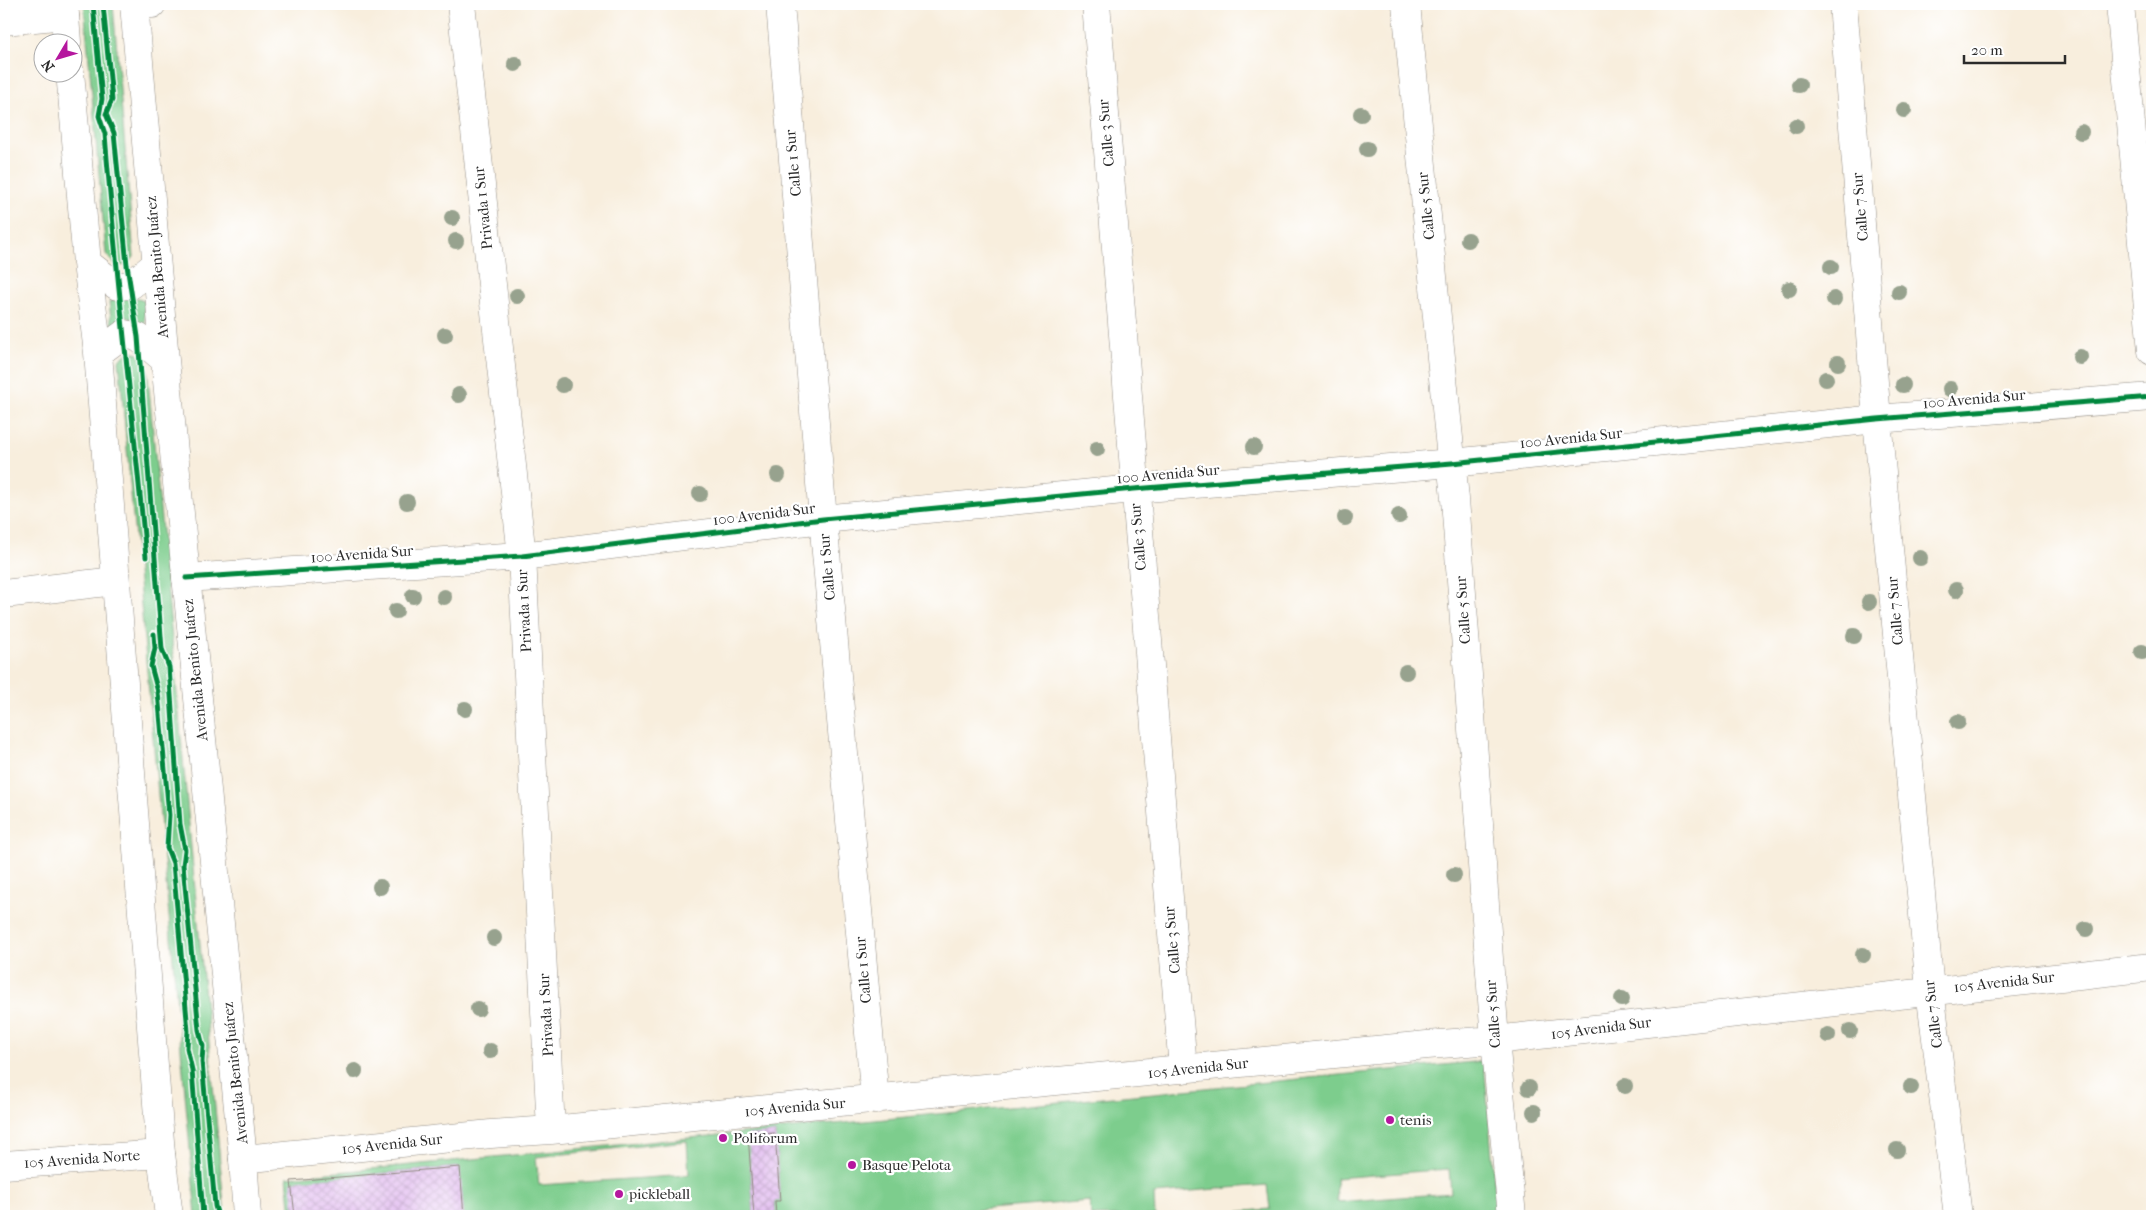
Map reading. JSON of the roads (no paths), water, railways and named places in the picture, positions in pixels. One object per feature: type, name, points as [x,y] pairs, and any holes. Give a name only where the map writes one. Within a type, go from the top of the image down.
[{"type":"street","name":"Avenida Benito Juárez","points":[[140,4],[156,264],[244,1159],[247,1216]]},
{"type":"street","name":"Privada 1 Sur","points":[[461,4],[522,556],[551,1130]]},
{"type":"street","name":"Calle 1 Sur","points":[[780,4],[823,519],[875,1100]]},
{"type":"street","name":"Calle 3 Sur","points":[[1096,4],[1134,489],[1183,1069]]},
{"type":"street","name":"Calle 5 Sur","points":[[1406,4],[1452,463],[1494,1040],[1512,1216]]},
{"type":"street","name":"Calle 7 Sur","points":[[1843,4],[1877,419],[1930,990],[1958,1216]]},
{"type":"street","points":[[2120,4],[2152,351]]},
{"type":"street","points":[[4,21],[64,9],[66,32]]},
{"type":"street","points":[[71,82],[87,263],[98,352],[161,1154],[169,1216]]},
{"type":"street","points":[[87,263],[118,286],[131,285],[156,264]]},
{"type":"street","points":[[98,352],[124,334],[138,337],[165,360]]},
{"type":"street","name":"100 Avenida Sur","points":[[186,578],[522,556],[823,519],[1134,489],[1452,463],[1877,419],[2152,397]]},
{"type":"street","points":[[4,594],[115,582]]},
{"type":"street","name":"105 Avenida Sur","points":[[244,1159],[1494,1040],[2152,966]]},
{"type":"street","name":"105 Avenida Norte","points":[[4,1165],[161,1154]]},
{"type":"place","name":"tenis","points":[[1390,1120]]},
{"type":"place","name":"Poliforum","points":[[723,1138]]},
{"type":"place","name":"Basque Pelota","points":[[852,1165]]},
{"type":"place","name":"pickleball","points":[[619,1194]]}]
